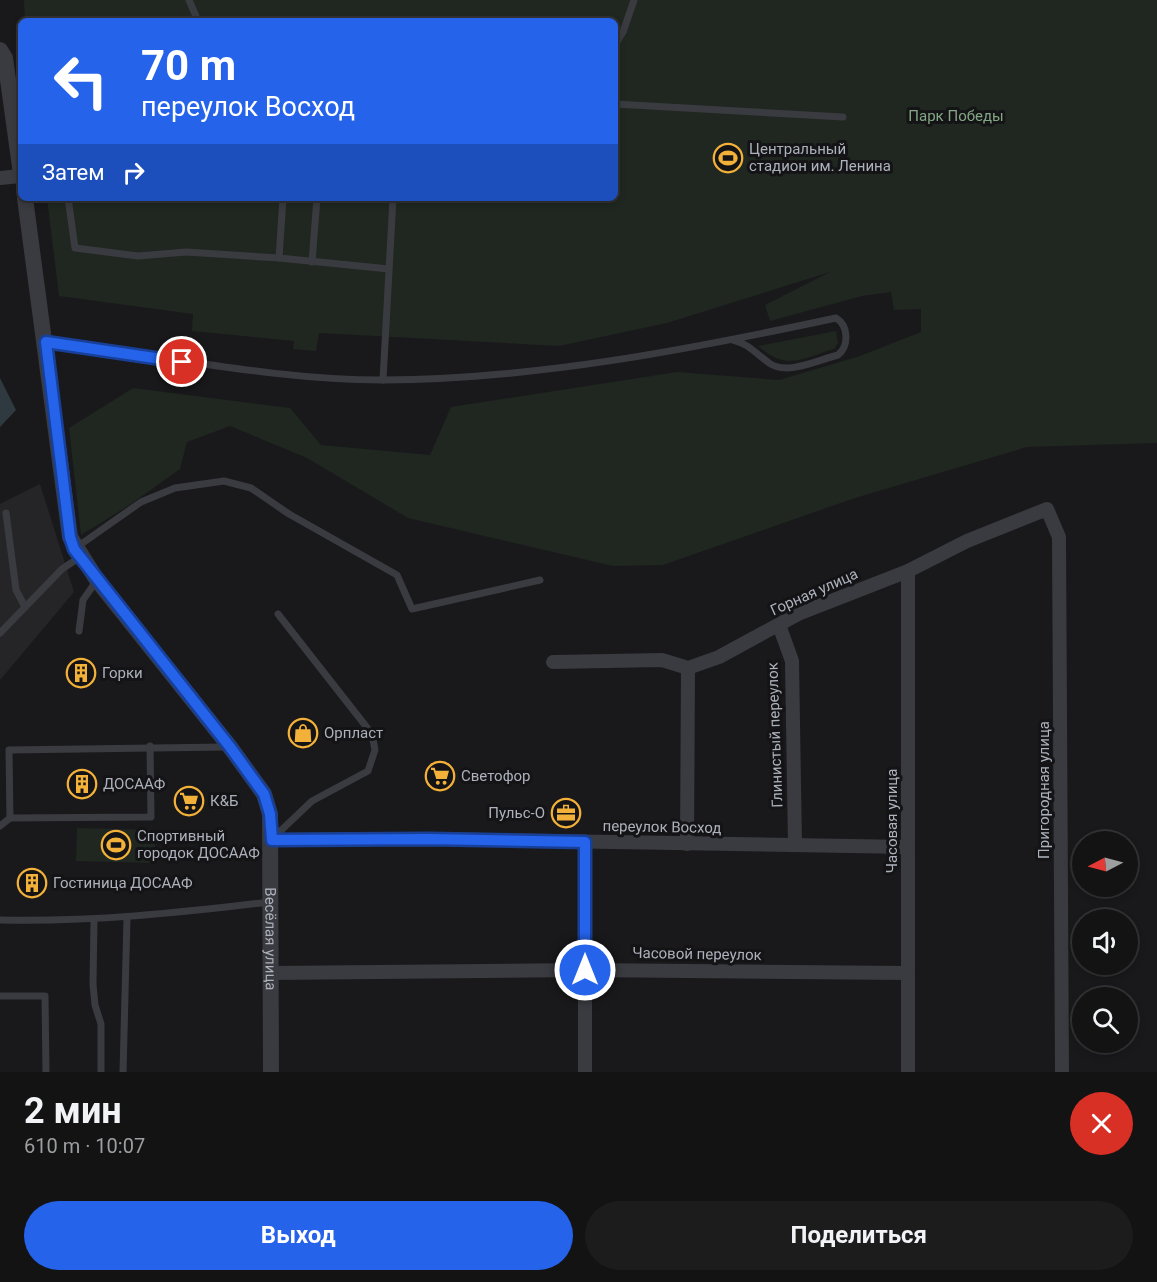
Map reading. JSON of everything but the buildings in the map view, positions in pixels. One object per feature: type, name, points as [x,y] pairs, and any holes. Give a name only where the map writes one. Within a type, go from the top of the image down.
[{"type":"street","points":[[2,54],[18,156]]},
{"type":"street","points":[[0,178],[18,175]]},
{"type":"street","points":[[25,201],[46,342],[70,537],[77,553]]},
{"type":"street","name":"Горная улица","points":[[688,668],[719,657],[798,614],[908,571],[967,541],[1047,509]]},
{"type":"street","name":"Пригородная улица","points":[[1047,509],[1059,537],[1062,1072]]},
{"type":"street","name":"Весёлая улица","points":[[77,553],[230,747],[264,794],[270,814],[272,840],[271,1072]]},
{"type":"street","name":"Часовая улица","points":[[908,571],[908,1072]]},
{"type":"street","name":"Глинистый переулок","points":[[779,625],[792,661],[795,845]]},
{"type":"street","points":[[553,662],[662,660],[688,668],[687,844]]},
{"type":"street","name":"переулок Восход","points":[[272,840],[429,839],[908,847]]},
{"type":"street","points":[[585,842],[585,1072]]},
{"type":"street","name":"Часовой переулок","points":[[271,973],[585,970],[907,973]]},
{"type":"lane","points":[[189,0],[197,18]]},
{"type":"lane","points":[[618,40],[634,0]]},
{"type":"lane","points":[[618,104],[843,117]]},
{"type":"lane","points":[[68,201],[75,248],[138,256],[186,252],[389,269]]},
{"type":"lane","points":[[279,258],[283,201]]},
{"type":"lane","points":[[312,262],[317,201]]},
{"type":"lane","points":[[382,380],[393,201]]},
{"type":"lane","points":[[46,342],[161,360],[303,376],[382,380],[542,371],[733,340],[836,318],[844,326],[846,340],[843,351],[838,355],[788,369],[770,364],[748,344],[733,340]]},
{"type":"lane","points":[[0,633],[77,553],[141,502],[175,488],[224,481],[251,488],[289,514],[397,575],[412,609],[540,580]]},
{"type":"lane","points":[[6,513],[16,590],[25,607]]},
{"type":"lane","points":[[79,631],[83,600],[97,580]]},
{"type":"lane","points":[[272,840],[312,801],[368,771],[375,750],[372,734],[278,614]]},
{"type":"lane","points":[[10,818],[9,750],[150,746],[230,747]]},
{"type":"lane","points":[[0,826],[10,818],[151,818],[150,746]]},
{"type":"lane","points":[[0,920],[127,918],[272,902]]},
{"type":"lane","points":[[123,1072],[127,918]]},
{"type":"lane","points":[[94,920],[93,984],[95,1005],[101,1023],[101,1072]]},
{"type":"lane","points":[[0,996],[45,996],[46,1072]]},
{"type":"shaded area","points":[[0,378],[16,410],[0,427]]},
{"type":"shaded area","points":[[40,484],[74,592],[0,680],[0,504]]},
{"type":"green space","name":"Парк Победы","points":[[24,0],[1157,0],[1157,443],[1027,447],[855,498],[663,565],[613,566],[408,518],[307,458],[230,426],[187,442],[180,469],[128,506],[81,535],[69,428],[133,388],[290,408],[321,445],[430,455],[451,407],[677,372],[779,380],[860,356],[921,332],[921,309],[894,310],[891,292],[862,296],[770,321],[765,305],[830,272],[667,323],[559,346],[319,333],[316,351],[293,349],[294,341],[192,331],[193,314],[59,296],[47,201],[618,201],[618,18],[25,18]]},
{"type":"green space","points":[[836,331],[838,343],[834,349],[794,361],[786,361],[768,354],[758,346]]},
{"type":"green space","name":"Спортивный городок ДОСААФ","points":[[77,828],[155,830],[155,863],[76,861]]},
{"type":"place","name":"Центральный стадион им. Ленина","points":[[728,158]]},
{"type":"place","name":"Горки","points":[[81,673]]},
{"type":"place","name":"Орпласт","points":[[303,733]]},
{"type":"place","name":"Светофор","points":[[440,776]]},
{"type":"place","name":"ДОСААФ","points":[[82,784]]},
{"type":"place","name":"К&Б","points":[[189,801]]},
{"type":"place","name":"Пульс-О","points":[[566,813]]},
{"type":"place","name":"Спортивный городок ДОСААФ","points":[[116,845]]},
{"type":"place","name":"Гостиница ДОСААФ","points":[[32,883]]},
{"type":"route","points":[[182,362],[46,342],[70,537],[74,549],[230,747],[264,794],[270,814],[272,840],[429,839],[585,842],[585,970]]}]
